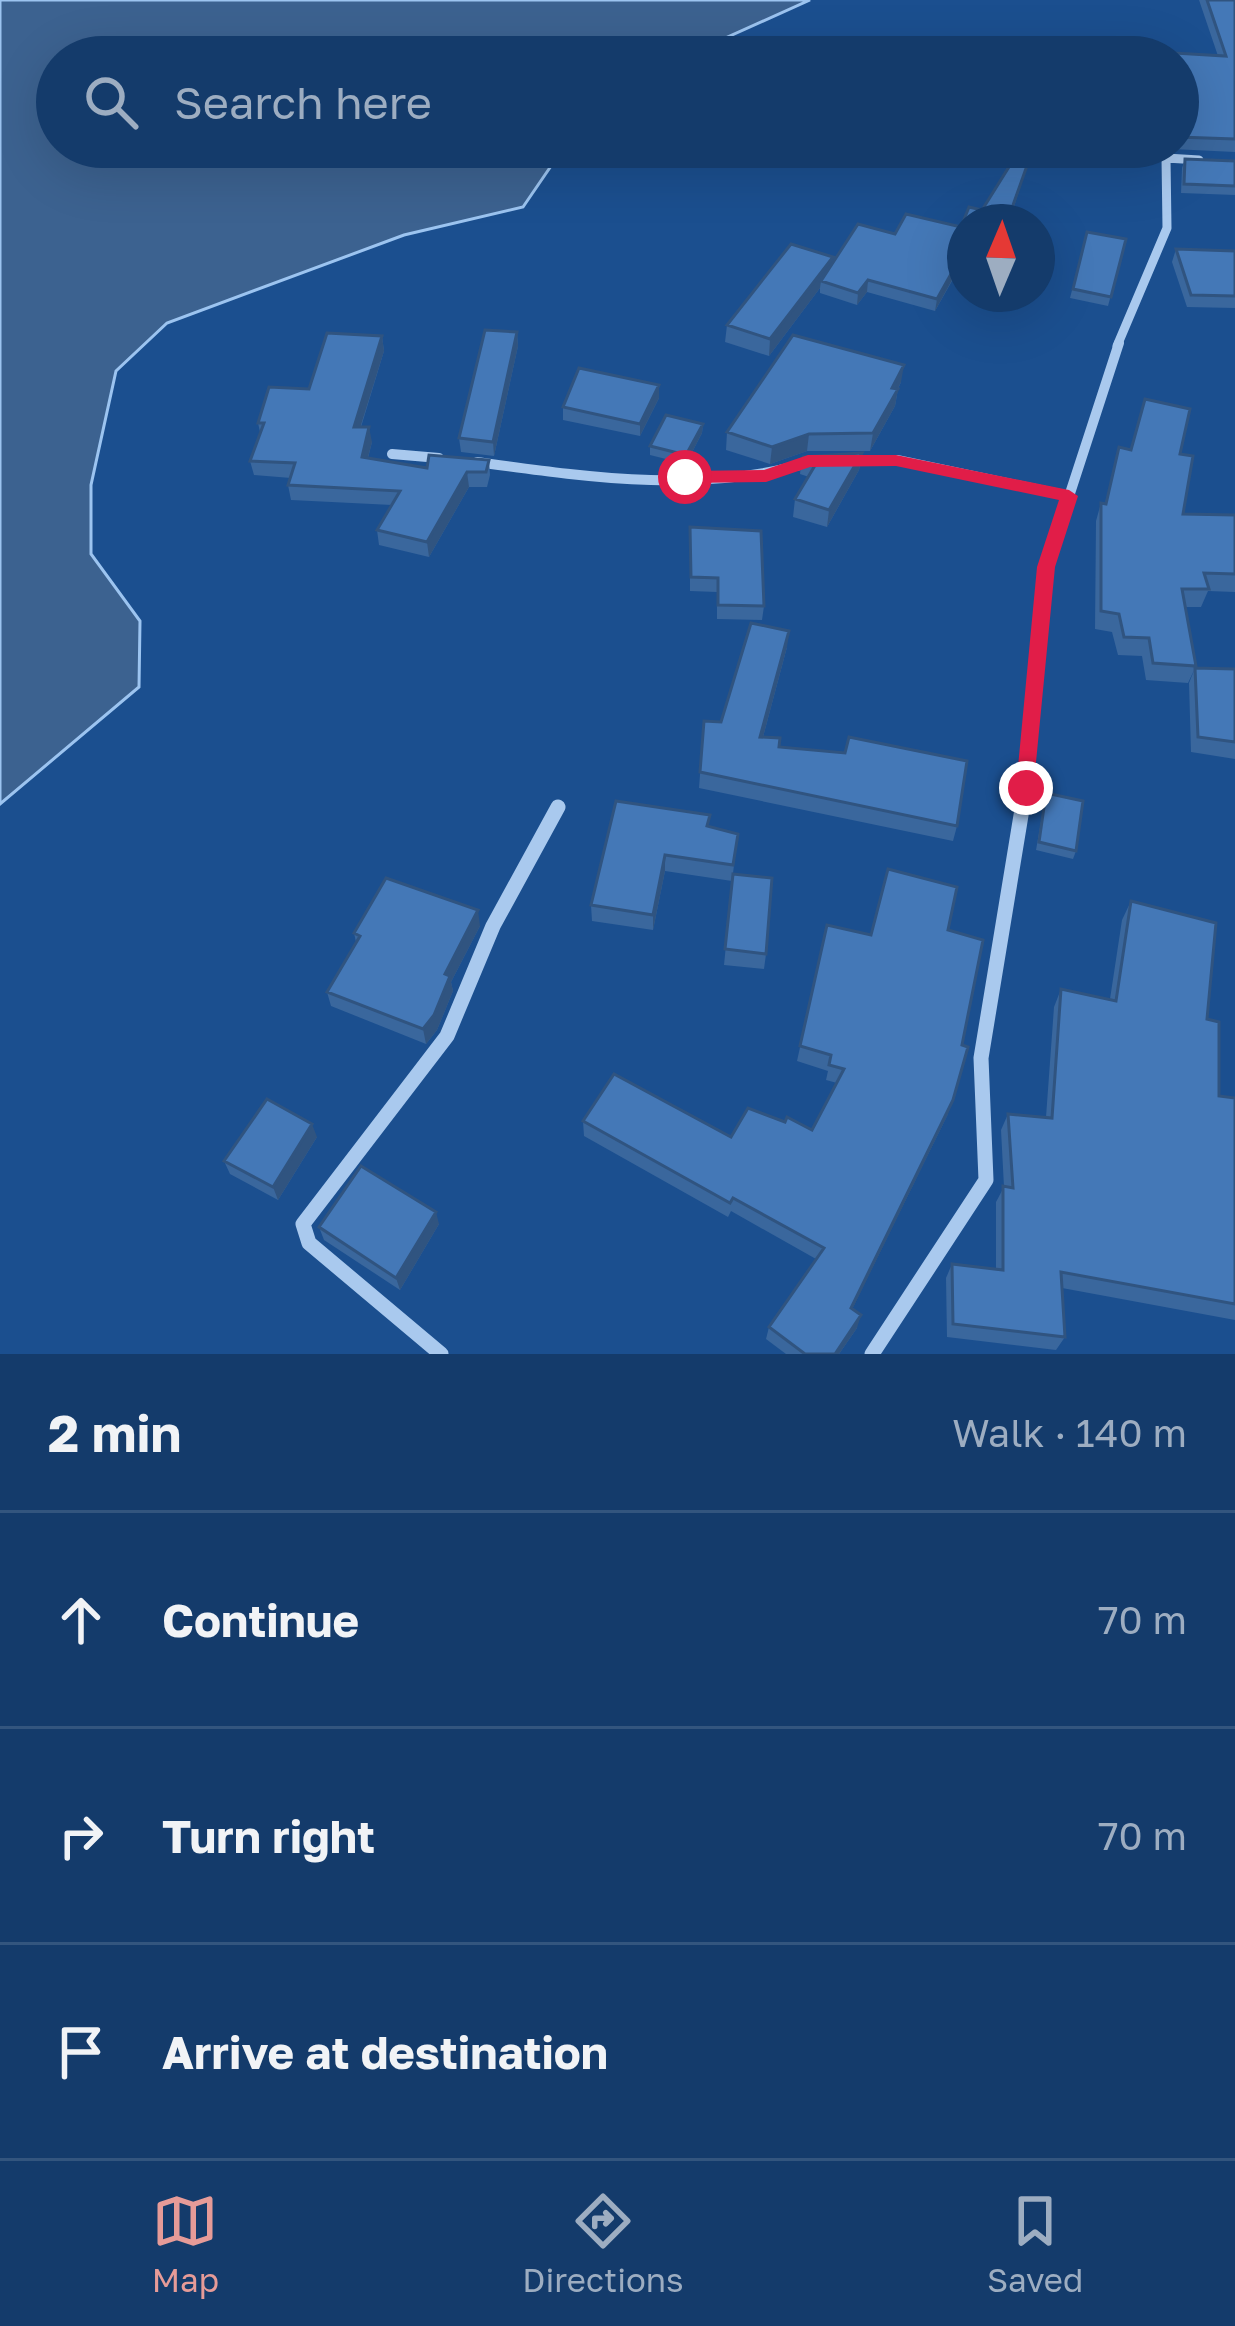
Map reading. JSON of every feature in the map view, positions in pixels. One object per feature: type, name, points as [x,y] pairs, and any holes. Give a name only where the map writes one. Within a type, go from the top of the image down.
[{"type":"street","points":[[1199,160],[1212,161]]},
{"type":"street","points":[[881,1350],[986,1180],[981,1058],[1026,788],[1046,567],[1116,349],[1167,228],[1166,168]]},
{"type":"street","points":[[392,454],[448,459]]},
{"type":"street","points":[[466,461],[596,478],[766,476],[808,461],[896,460],[1069,496]]},
{"type":"street","points":[[441,1354],[309,1243],[303,1224],[447,1036],[493,926],[558,807]]},
{"type":"water","points":[[0,0],[810,0],[730,36],[36,36],[36,168],[550,168],[523,207],[404,235],[167,323],[116,371],[91,485],[91,554],[140,621],[139,687],[0,804]]},
{"type":"building","points":[[1207,0],[1235,0],[1235,139],[1199,138],[1199,54],[1226,56]]},
{"type":"building","points":[[1199,160],[1235,161],[1235,186],[1184,184],[1185,168],[1199,168]]},
{"type":"building","points":[[1008,168],[1026,168],[1013,204],[986,204]]},
{"type":"building","points":[[906,214],[947,224],[947,281],[937,299],[868,280],[858,293],[821,281],[858,224],[895,234]]},
{"type":"building","points":[[1087,232],[1126,239],[1111,297],[1073,289]]},
{"type":"building","points":[[791,244],[833,257],[770,339],[727,325]]},
{"type":"building","points":[[1176,249],[1235,251],[1235,296],[1191,295]]},
{"type":"building","points":[[485,330],[517,332],[493,442],[459,438]]},
{"type":"building","points":[[327,333],[382,336],[354,427],[369,427],[362,457],[427,468],[429,455],[489,460],[486,472],[467,472],[427,542],[377,530],[400,491],[288,485],[295,463],[250,461],[264,423],[258,423],[269,387],[309,389]]},
{"type":"building","points":[[793,335],[904,365],[892,388],[898,389],[873,433],[809,434],[772,447],[727,432]]},
{"type":"building","points":[[579,368],[659,385],[640,424],[563,407]]},
{"type":"building","points":[[1145,399],[1190,409],[1180,454],[1193,456],[1183,514],[1235,515],[1235,574],[1204,573],[1209,589],[1182,589],[1196,666],[1153,663],[1149,638],[1124,637],[1119,614],[1101,611],[1101,503],[1106,504],[1119,447],[1131,450]]},
{"type":"building","points":[[666,415],[703,424],[686,455],[650,446]]},
{"type":"building","points":[[862,453],[829,510],[795,499],[817,462],[802,457]]},
{"type":"building","points":[[690,527],[761,531],[764,606],[718,605],[718,578],[691,577]]},
{"type":"building","points":[[751,623],[789,631],[760,737],[780,738],[779,747],[845,753],[849,737],[967,761],[957,826],[700,772],[704,721],[721,722]]},
{"type":"building","points":[[1195,668],[1235,669],[1235,742],[1198,737]]},
{"type":"building","points":[[1046,793],[1083,801],[1076,851],[1039,842]]},
{"type":"building","points":[[616,801],[710,815],[707,826],[738,834],[733,865],[665,855],[653,915],[591,905]]},
{"type":"building","points":[[888,869],[957,887],[948,930],[983,940],[962,1045],[968,1047],[953,1100],[851,1308],[861,1315],[835,1354],[805,1354],[769,1327],[824,1248],[733,1198],[730,1203],[583,1121],[614,1074],[731,1137],[748,1108],[785,1122],[787,1117],[812,1130],[844,1069],[829,1065],[831,1055],[800,1046],[827,925],[871,935]]},
{"type":"building","points":[[733,874],[772,878],[766,954],[725,949]]},
{"type":"building","points":[[386,878],[478,910],[445,974],[450,976],[434,1015],[423,1029],[327,992]]},
{"type":"building","points":[[1131,901],[1216,923],[1207,1019],[1219,1022],[1219,1096],[1235,1098],[1235,1304],[1061,1272],[1065,1337],[953,1324],[952,1264],[1003,1270],[1003,1186],[1013,1188],[1008,1114],[1052,1118],[1061,989],[1116,1001]]},
{"type":"building","points":[[267,1099],[312,1124],[273,1187],[224,1161]]},
{"type":"building","points":[[361,1166],[436,1212],[396,1278],[319,1227]]},
{"type":"route","points":[[685,477],[766,476],[808,461],[896,460],[1069,496],[1046,567],[1026,788]]}]
